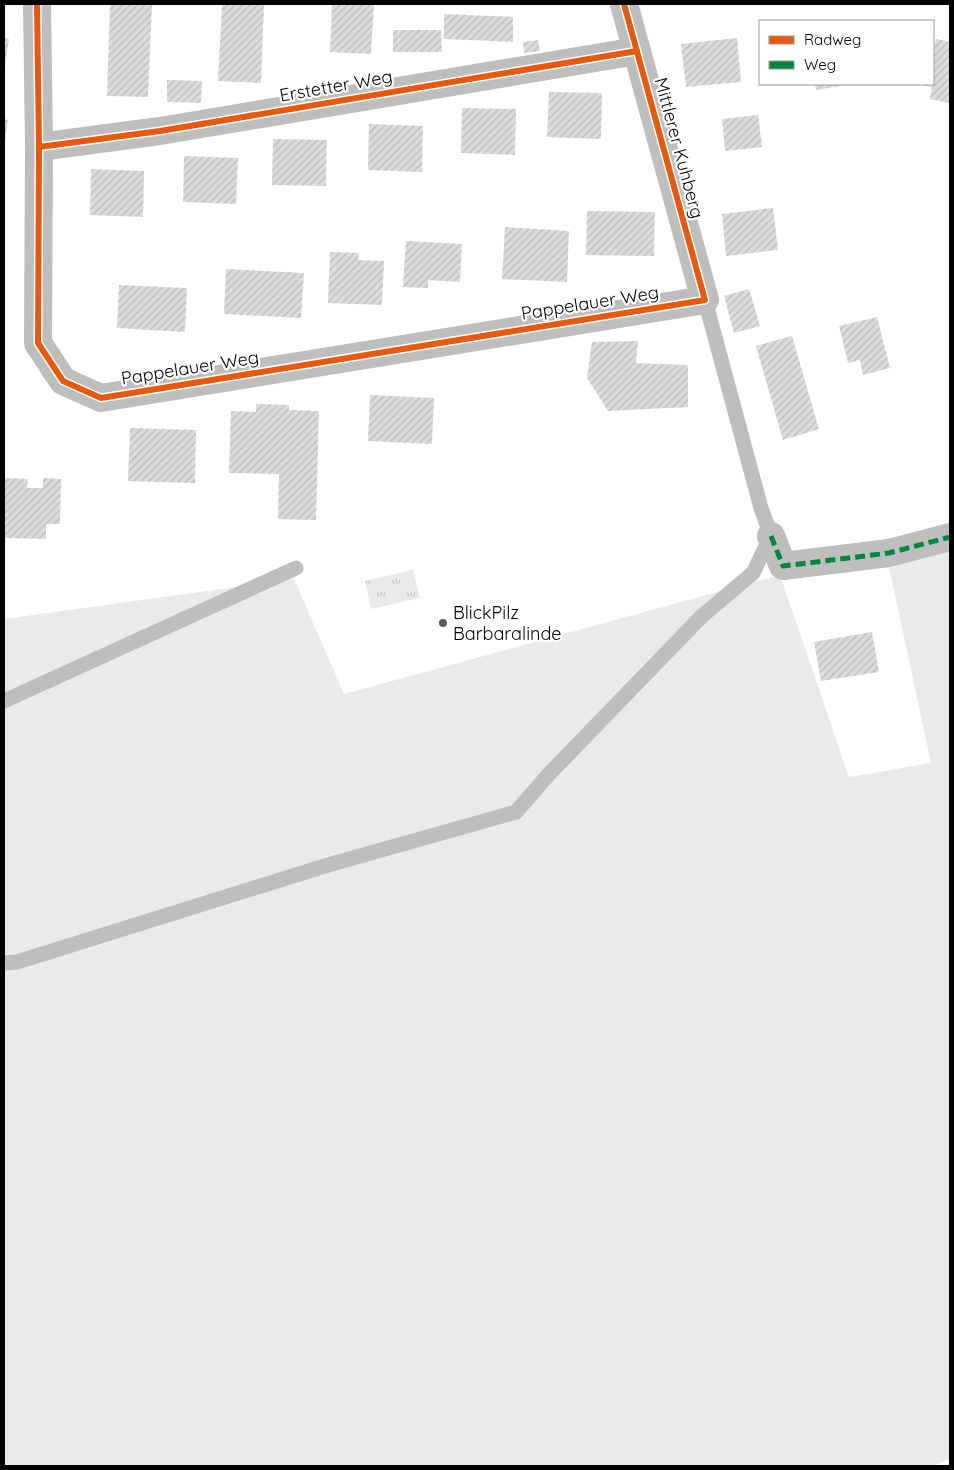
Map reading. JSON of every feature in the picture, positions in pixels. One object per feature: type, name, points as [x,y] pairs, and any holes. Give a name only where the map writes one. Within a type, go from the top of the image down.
[{"type":"street","name":"Pappelauer Weg","points":[[37,4],[40,147],[38,343],[63,381],[101,398],[705,300]]},
{"type":"street","name":"Mittlerer Kuhberg","points":[[624,4],[705,300]]},
{"type":"street","name":"Erstetter Weg","points":[[40,147],[160,131],[637,51]]},
{"type":"street","points":[[771,536],[783,566],[889,553],[950,537]]},
{"type":"lane","points":[[4,963],[17,962],[328,865],[516,812],[550,773],[702,616],[753,573],[771,536],[761,508],[705,300]]},
{"type":"lane","points":[[4,701],[296,568]]},
{"type":"green space","points":[[950,547],[950,1459],[933,1466],[4,1466],[4,619],[294,579],[344,694],[780,575],[849,777],[931,763],[888,562]]},
{"type":"green space","points":[[413,570],[420,598],[371,609],[365,581]]},
{"type":"building","points":[[110,4],[152,4],[148,97],[107,96]]},
{"type":"building","points":[[222,4],[264,4],[261,83],[218,81]]},
{"type":"building","points":[[332,4],[374,4],[371,54],[330,52]]},
{"type":"building","points":[[444,14],[513,17],[513,42],[444,39]]},
{"type":"building","points":[[393,30],[441,30],[442,52],[393,52]]},
{"type":"building","points":[[4,38],[9,39],[5,66],[4,66]]},
{"type":"building","points":[[737,38],[741,82],[686,87],[681,44]]},
{"type":"building","points":[[936,39],[950,42],[950,103],[930,99],[932,87],[922,85],[934,85]]},
{"type":"building","points":[[538,40],[540,51],[524,53],[523,42]]},
{"type":"building","points":[[167,80],[202,81],[201,103],[167,102]]},
{"type":"building","points":[[815,85],[846,85],[816,90]]},
{"type":"building","points":[[549,92],[602,93],[601,139],[547,137]]},
{"type":"building","points":[[462,108],[516,109],[515,155],[461,153]]},
{"type":"building","points":[[758,115],[762,147],[725,151],[722,119]]},
{"type":"building","points":[[4,119],[8,120],[5,141],[4,141]]},
{"type":"building","points":[[369,124],[423,126],[422,172],[368,170]]},
{"type":"building","points":[[273,139],[327,140],[326,186],[272,185]]},
{"type":"building","points":[[184,156],[238,158],[236,204],[183,202]]},
{"type":"building","points":[[91,169],[144,171],[143,217],[90,215]]},
{"type":"building","points":[[773,208],[778,250],[726,256],[722,214]]},
{"type":"building","points":[[587,211],[655,212],[654,256],[586,255]]},
{"type":"building","points":[[505,227],[569,231],[567,282],[502,279]]},
{"type":"building","points":[[406,241],[462,244],[460,282],[428,280],[428,288],[403,287]]},
{"type":"building","points":[[330,252],[359,253],[358,260],[384,261],[382,305],[328,303]]},
{"type":"building","points":[[226,269],[304,273],[301,318],[224,314]]},
{"type":"building","points":[[119,285],[187,288],[185,332],[117,328]]},
{"type":"building","points":[[749,289],[760,326],[734,333],[724,296]]},
{"type":"building","points":[[877,317],[890,368],[863,375],[860,360],[848,363],[839,326]]},
{"type":"building","points":[[792,336],[819,429],[783,440],[756,346]]},
{"type":"building","points":[[638,341],[636,363],[688,365],[688,407],[608,411],[587,378],[592,342]]},
{"type":"building","points":[[370,395],[434,398],[432,444],[368,441]]},
{"type":"building","points":[[256,404],[289,405],[289,410],[319,411],[316,520],[278,519],[279,474],[229,473],[231,411],[256,412]]},
{"type":"building","points":[[130,428],[196,430],[195,483],[128,481]]},
{"type":"building","points":[[4,478],[28,479],[27,488],[43,488],[43,478],[61,479],[60,524],[46,524],[46,539],[4,538]]},
{"type":"building","points":[[872,632],[879,672],[821,681],[814,642]]},
{"type":"marked path","points":[[771,536],[783,566],[889,553],[950,537]]},
{"type":"cycle path","points":[[37,4],[39,147],[38,343],[63,381],[101,398],[705,300],[624,4]]},
{"type":"cycle path","points":[[39,147],[160,131],[637,51]]},
{"type":"place","name":"BlickPilz Barbaralinde","points":[[443,623]]}]
